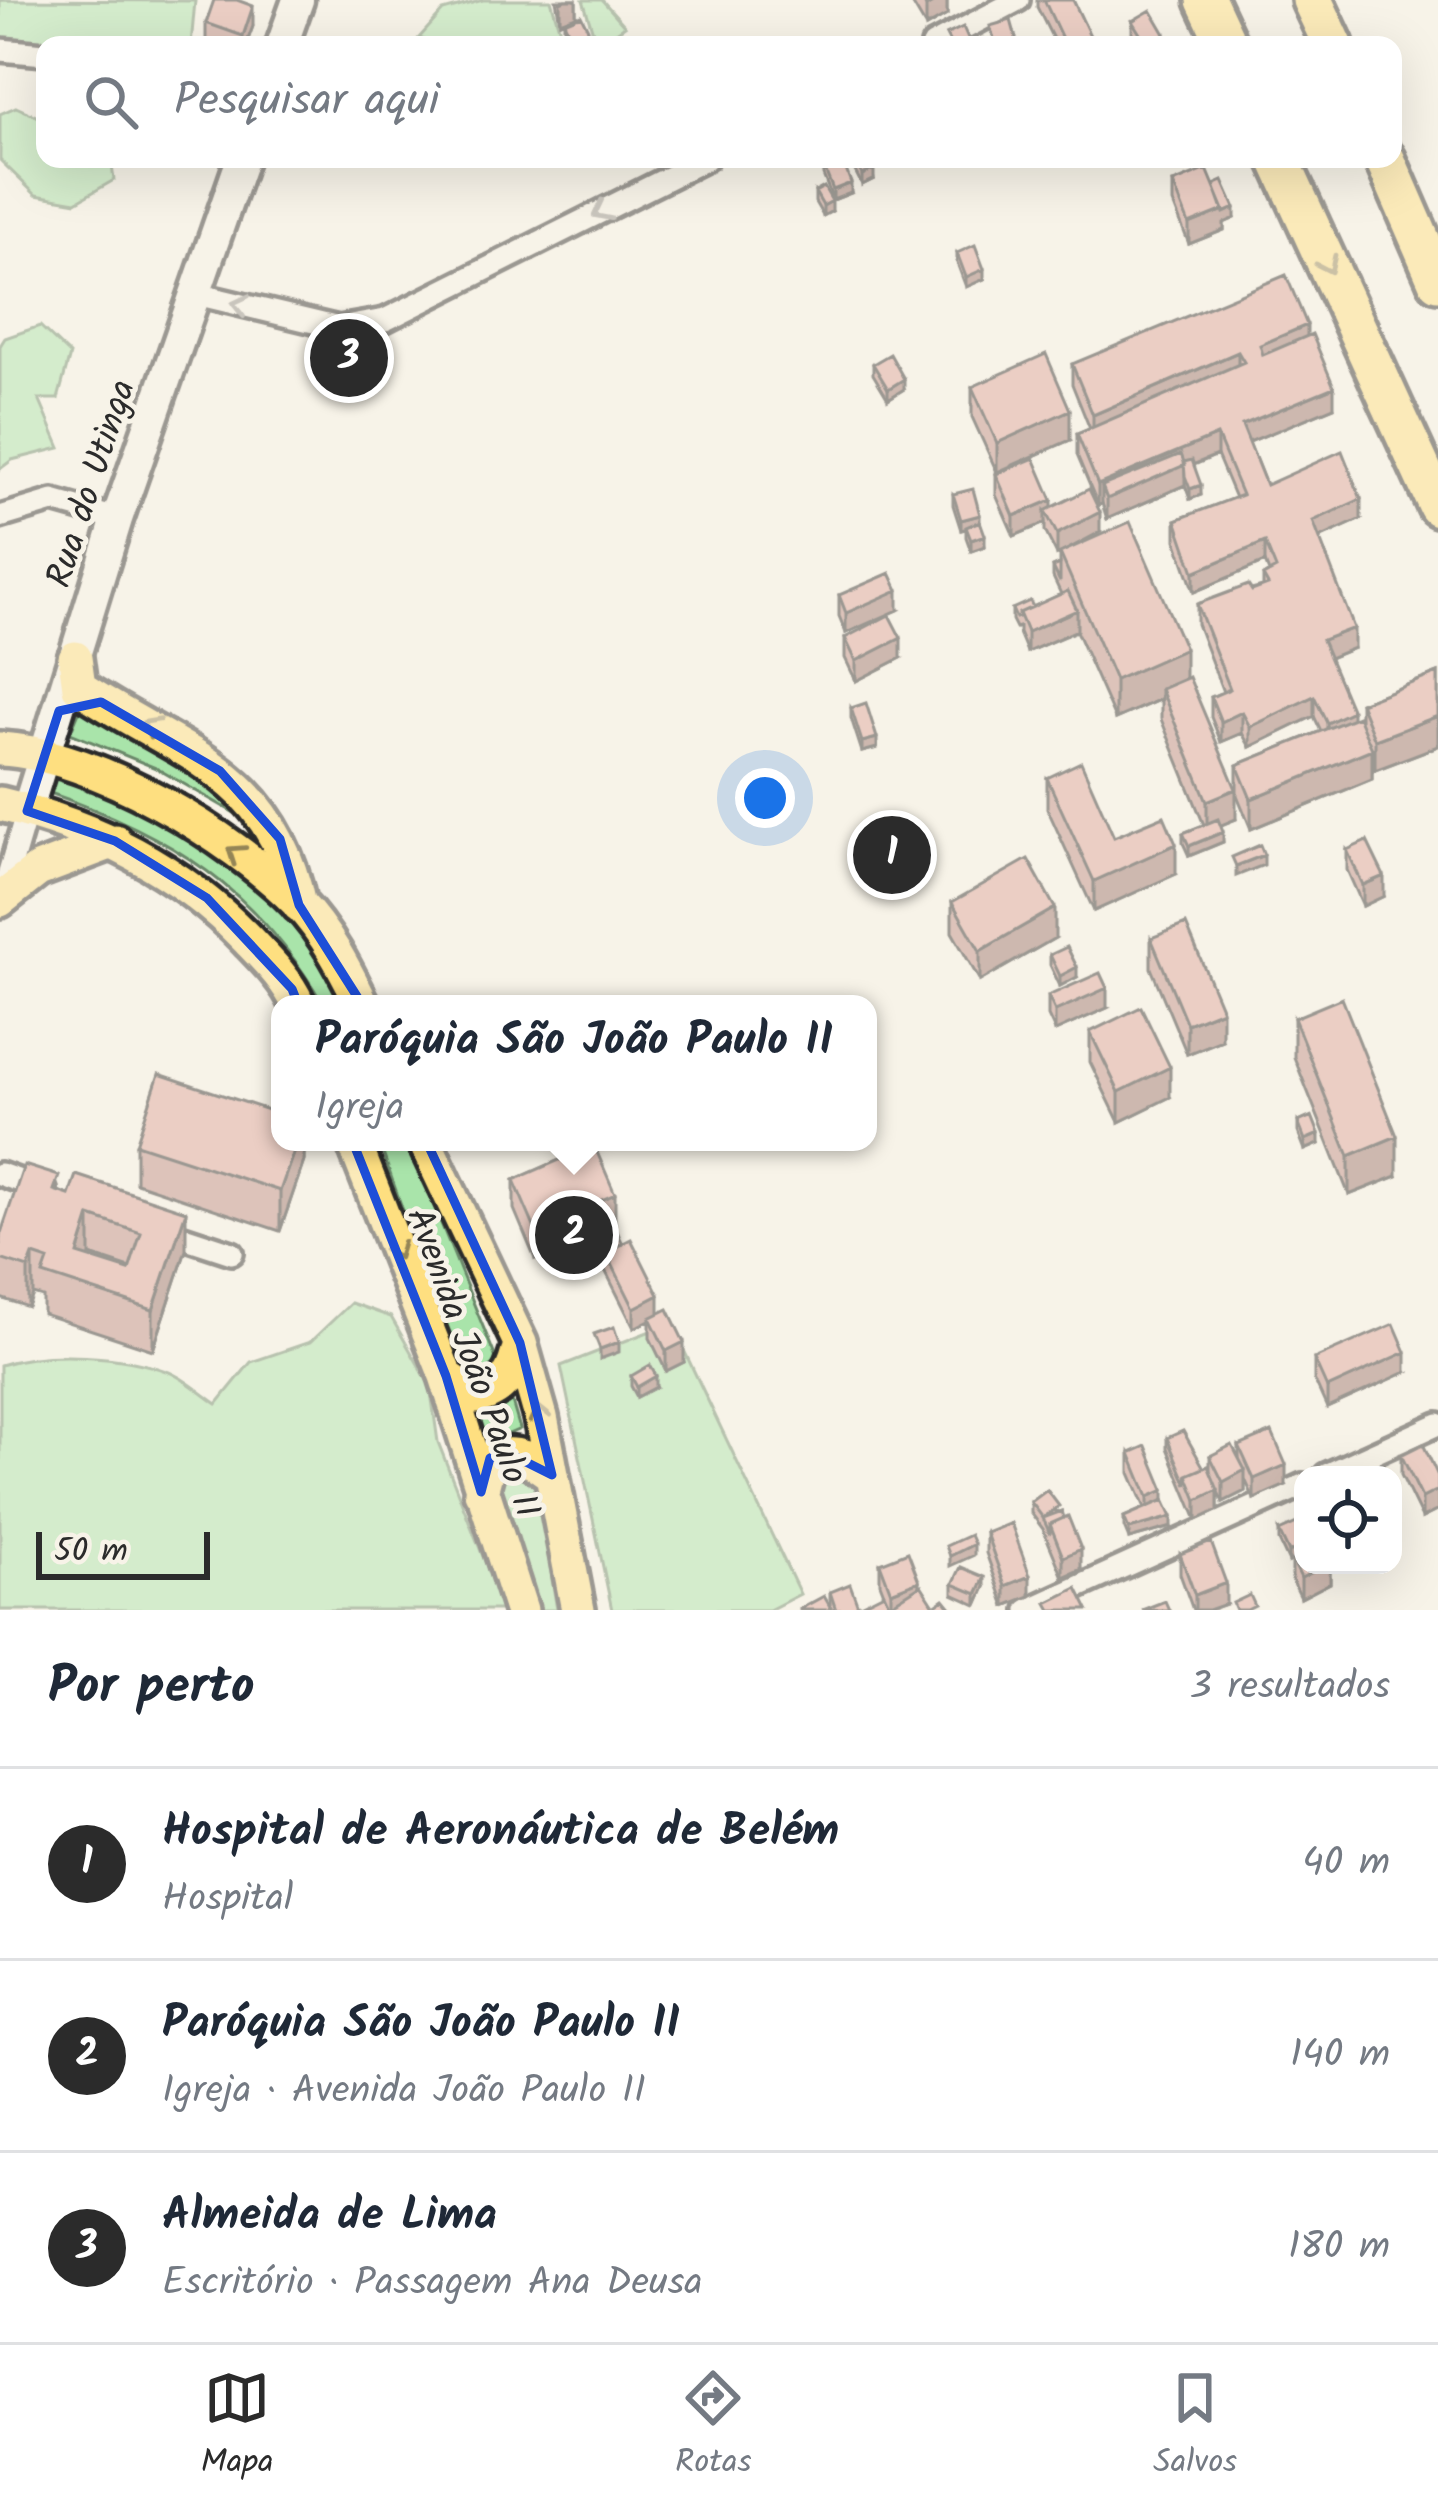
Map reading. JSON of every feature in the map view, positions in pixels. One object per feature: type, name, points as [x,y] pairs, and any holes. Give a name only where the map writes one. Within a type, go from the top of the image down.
[{"type":"highway","points":[[1206,0],[1223,36]]},
{"type":"highway","points":[[1312,0],[1329,36]]},
{"type":"highway","points":[[1284,168],[1438,506]]},
{"type":"highway","points":[[1389,168],[1438,281]]},
{"type":"main road","points":[[75,658],[79,687],[182,745],[247,798],[289,856],[299,905]]},
{"type":"main road","points":[[59,711],[70,703],[101,702]]},
{"type":"main road","points":[[0,749],[46,754],[146,796],[254,866],[299,905],[342,962],[358,995]]},
{"type":"main road","points":[[14,808],[115,841],[207,898],[278,973],[292,995]]},
{"type":"main road","points":[[0,901],[38,870],[115,841]]},
{"type":"main road","name":"Avenida João Paulo II","points":[[358,1151],[446,1376],[521,1610]]},
{"type":"main road","name":"Avenida João Paulo II","points":[[428,1151],[520,1343],[578,1610]]},
{"type":"main road","points":[[446,1376],[478,1397],[490,1394],[515,1369],[520,1343]]},
{"type":"main road","points":[[481,1492],[490,1458],[506,1453],[526,1456],[552,1475]]},
{"type":"street","points":[[285,36],[298,0]]},
{"type":"street","points":[[968,28],[980,0]]},
{"type":"street","points":[[951,36],[1018,0]]},
{"type":"street","points":[[0,50],[36,53]]},
{"type":"street","name":"Rua do Utinga","points":[[0,901],[14,808],[46,754],[117,519],[239,168]]},
{"type":"street","points":[[192,293],[339,328],[385,320],[688,168]]},
{"type":"street","points":[[0,517],[53,501],[117,519]]},
{"type":"street","points":[[0,1174],[66,1198]]},
{"type":"street","points":[[145,1224],[232,1253]]},
{"type":"street","points":[[1346,1466],[1438,1424]]},
{"type":"street","points":[[1028,1610],[1294,1489]]},
{"type":"highlighted area","points":[[101,702],[220,771],[280,839],[299,905],[365,1009],[520,1343],[552,1475],[506,1452],[490,1458],[481,1492],[446,1376],[292,989],[207,898],[115,841],[27,811],[59,711]]},
{"type":"green space","points":[[0,0],[195,1],[192,36],[36,36],[36,42],[0,41]]},
{"type":"green space","points":[[483,0],[551,0],[561,36],[421,36],[443,11]]},
{"type":"green space","points":[[583,0],[602,0],[625,26],[610,36],[594,36]]},
{"type":"green space","points":[[16,107],[36,116],[36,168],[112,168],[114,180],[76,202],[36,195],[0,160],[0,114]]},
{"type":"green space","points":[[40,326],[70,355],[58,399],[39,399],[60,448],[12,460],[0,469],[0,346],[5,338]]},
{"type":"green space","points":[[81,707],[173,747],[280,839],[156,768],[70,733]]},
{"type":"green space","points":[[57,764],[186,827],[297,917],[345,995],[317,995],[269,929],[207,871],[133,827],[47,792]]},
{"type":"green space","points":[[382,1151],[412,1151],[497,1361],[473,1379],[460,1374]]},
{"type":"green space","points":[[351,1303],[391,1317],[430,1385],[438,1442],[504,1610],[0,1610],[0,1365],[62,1356],[130,1362],[175,1375],[217,1404],[251,1362],[310,1342]]},
{"type":"green space","points":[[671,1323],[800,1594],[769,1610],[612,1610],[561,1366]]},
{"type":"green space","points":[[510,1395],[520,1429],[482,1446],[468,1410]]},
{"type":"green space","points":[[504,1462],[534,1469],[557,1610],[538,1610],[496,1479]]},
{"type":"building","points":[[214,0],[253,6],[243,36],[206,23]]},
{"type":"building","points":[[1044,0],[1073,0],[1090,36],[1061,36]]},
{"type":"building","points":[[1151,10],[1165,34],[1141,36],[1132,21]]},
{"type":"building","points":[[581,15],[590,33],[571,36],[564,22]]},
{"type":"building","points":[[1011,20],[1015,36],[993,36],[990,26]]},
{"type":"building","points":[[963,27],[967,36],[946,36]]},
{"type":"building","points":[[824,168],[845,168],[851,183],[833,190]]},
{"type":"building","points":[[1207,169],[1224,210],[1189,224],[1173,183]]},
{"type":"building","points":[[1223,181],[1235,208],[1224,213],[1214,185]]},
{"type":"building","points":[[824,187],[832,201],[823,206],[815,192]]},
{"type":"building","points":[[975,245],[984,269],[966,277],[957,253]]},
{"type":"building","points":[[1286,275],[1307,325],[1260,345],[1263,355],[1312,334],[1334,387],[1242,425],[1266,485],[1342,451],[1361,499],[1313,521],[1354,628],[1322,640],[1352,711],[1327,723],[1314,696],[1250,727],[1242,712],[1221,722],[1211,697],[1230,689],[1197,604],[1248,585],[1252,591],[1268,585],[1263,576],[1276,569],[1265,542],[1194,572],[1176,520],[1242,495],[1217,435],[1098,485],[1077,434],[1244,362],[1238,352],[1093,415],[1072,364]]},
{"type":"building","points":[[890,354],[904,379],[888,389],[873,364]]},
{"type":"building","points":[[1046,354],[1070,410],[997,443],[972,387]]},
{"type":"building","points":[[1181,454],[1185,465],[1107,499],[1102,486]]},
{"type":"building","points":[[1034,458],[1052,500],[1014,516],[996,474]]},
{"type":"building","points":[[1192,460],[1201,485],[1190,489],[1184,462]]},
{"type":"building","points":[[973,489],[980,515],[961,520],[953,494]]},
{"type":"building","points":[[1089,489],[1100,512],[1057,534],[1045,511]]},
{"type":"building","points":[[980,521],[985,535],[971,540],[966,527]]},
{"type":"building","points":[[1130,522],[1185,649],[1115,680],[1060,553]]},
{"type":"building","points":[[890,573],[898,590],[846,613],[839,595]]},
{"type":"building","points":[[1068,591],[1077,610],[1027,632],[1019,613]]},
{"type":"building","points":[[1030,601],[1033,607],[1016,618],[1012,609]]},
{"type":"building","points":[[889,615],[901,638],[856,661],[845,638]]},
{"type":"building","points":[[1438,673],[1438,716],[1375,740],[1360,703]]},
{"type":"building","points":[[1189,677],[1236,789],[1207,801],[1161,689]]},
{"type":"building","points":[[866,703],[877,738],[862,742],[851,708]]},
{"type":"building","points":[[1358,716],[1372,749],[1251,799],[1237,765]]},
{"type":"building","points":[[1081,762],[1114,837],[1164,816],[1176,844],[1094,881],[1047,778]]},
{"type":"building","points":[[1218,819],[1223,832],[1189,846],[1183,833]]},
{"type":"building","points":[[1367,841],[1384,876],[1363,885],[1347,850]]},
{"type":"building","points":[[1260,845],[1264,855],[1236,866],[1232,857]]},
{"type":"building","points":[[1028,859],[1055,908],[980,951],[952,902]]},
{"type":"building","points":[[1186,924],[1222,1010],[1187,1024],[1151,938]]},
{"type":"building","points":[[1067,947],[1077,967],[1060,976],[1050,955]]},
{"type":"building","points":[[1100,973],[1107,988],[1055,1011],[1048,996]]},
{"type":"building","points":[[1342,998],[1397,1136],[1349,1156],[1294,1018]]},
{"type":"building","points":[[1141,1007],[1170,1067],[1119,1092],[1090,1032]]},
{"type":"building","points":[[159,1074],[271,1111],[271,1151],[294,1151],[280,1191],[136,1144]]},
{"type":"building","points":[[1312,1116],[1319,1134],[1305,1140],[1298,1122]]},
{"type":"building","points":[[580,1151],[597,1151],[615,1194],[535,1229],[514,1180]]},
{"type":"building","points":[[24,1165],[59,1176],[54,1190],[69,1195],[76,1175],[186,1211],[153,1310],[43,1274],[48,1260],[33,1255],[28,1268],[0,1259],[0,1236]],"holes":[[[90,1216],[141,1233],[129,1270],[78,1254]]]},
{"type":"building","points":[[616,1229],[623,1244],[606,1252],[606,1262],[595,1240]]},
{"type":"building","points":[[631,1239],[659,1295],[634,1308],[606,1252]]},
{"type":"building","points":[[668,1309],[684,1342],[666,1351],[650,1318]]},
{"type":"building","points":[[1394,1324],[1406,1352],[1327,1388],[1314,1359]]},
{"type":"building","points":[[614,1327],[619,1342],[600,1349],[594,1334]]},
{"type":"building","points":[[650,1365],[656,1376],[637,1387],[631,1376]]},
{"type":"building","points":[[1183,1431],[1204,1468],[1187,1475],[1187,1485],[1167,1438]]},
{"type":"building","points":[[1272,1432],[1286,1465],[1254,1479],[1239,1446]]},
{"type":"building","points":[[1423,1444],[1438,1476],[1438,1490],[1422,1498],[1401,1455]]},
{"type":"building","points":[[1232,1445],[1245,1470],[1223,1482],[1210,1456]]},
{"type":"building","points":[[1146,1446],[1164,1490],[1148,1497],[1130,1453]]},
{"type":"building","points":[[1208,1466],[1218,1490],[1197,1500],[1187,1475]]},
{"type":"building","points":[[1047,1490],[1059,1506],[1043,1518],[1031,1502]]},
{"type":"building","points":[[1164,1500],[1172,1517],[1129,1529],[1124,1517]]},
{"type":"building","points":[[1062,1511],[1064,1518],[1050,1524],[1050,1534],[1043,1518]]},
{"type":"building","points":[[1068,1516],[1081,1549],[1063,1557],[1050,1524]]},
{"type":"building","points":[[1011,1523],[1030,1576],[1005,1586],[986,1533]]},
{"type":"building","points":[[1294,1524],[1294,1550],[1289,1552],[1279,1531]]},
{"type":"building","points":[[970,1535],[974,1544],[950,1556],[946,1546]]},
{"type":"building","points":[[1211,1542],[1226,1583],[1195,1595],[1180,1554]]},
{"type":"building","points":[[908,1552],[919,1581],[891,1592],[880,1563]]},
{"type":"building","points":[[961,1567],[985,1577],[977,1594],[953,1584]]},
{"type":"building","points":[[850,1584],[858,1606],[884,1593],[892,1610],[836,1610],[830,1592]]},
{"type":"building","points":[[921,1585],[937,1610],[895,1610],[891,1604]]},
{"type":"building","points":[[1077,1588],[1088,1610],[1051,1610],[1047,1603]]},
{"type":"building","points":[[1250,1595],[1255,1606],[1236,1610],[1233,1603]]},
{"type":"building","points":[[824,1596],[832,1610],[800,1610],[800,1609]]},
{"type":"building","points":[[944,1599],[953,1610],[937,1610],[934,1606]]},
{"type":"building","points":[[1165,1601],[1169,1610],[1142,1610]]},
{"type":"place","name":"Almeida de Lima","points":[[349,358]]},
{"type":"place","name":"Hospital de Aeronáutica de Belém","points":[[892,855]]},
{"type":"place","name":"Paróquia São João Paulo II","points":[[574,1235]]}]
